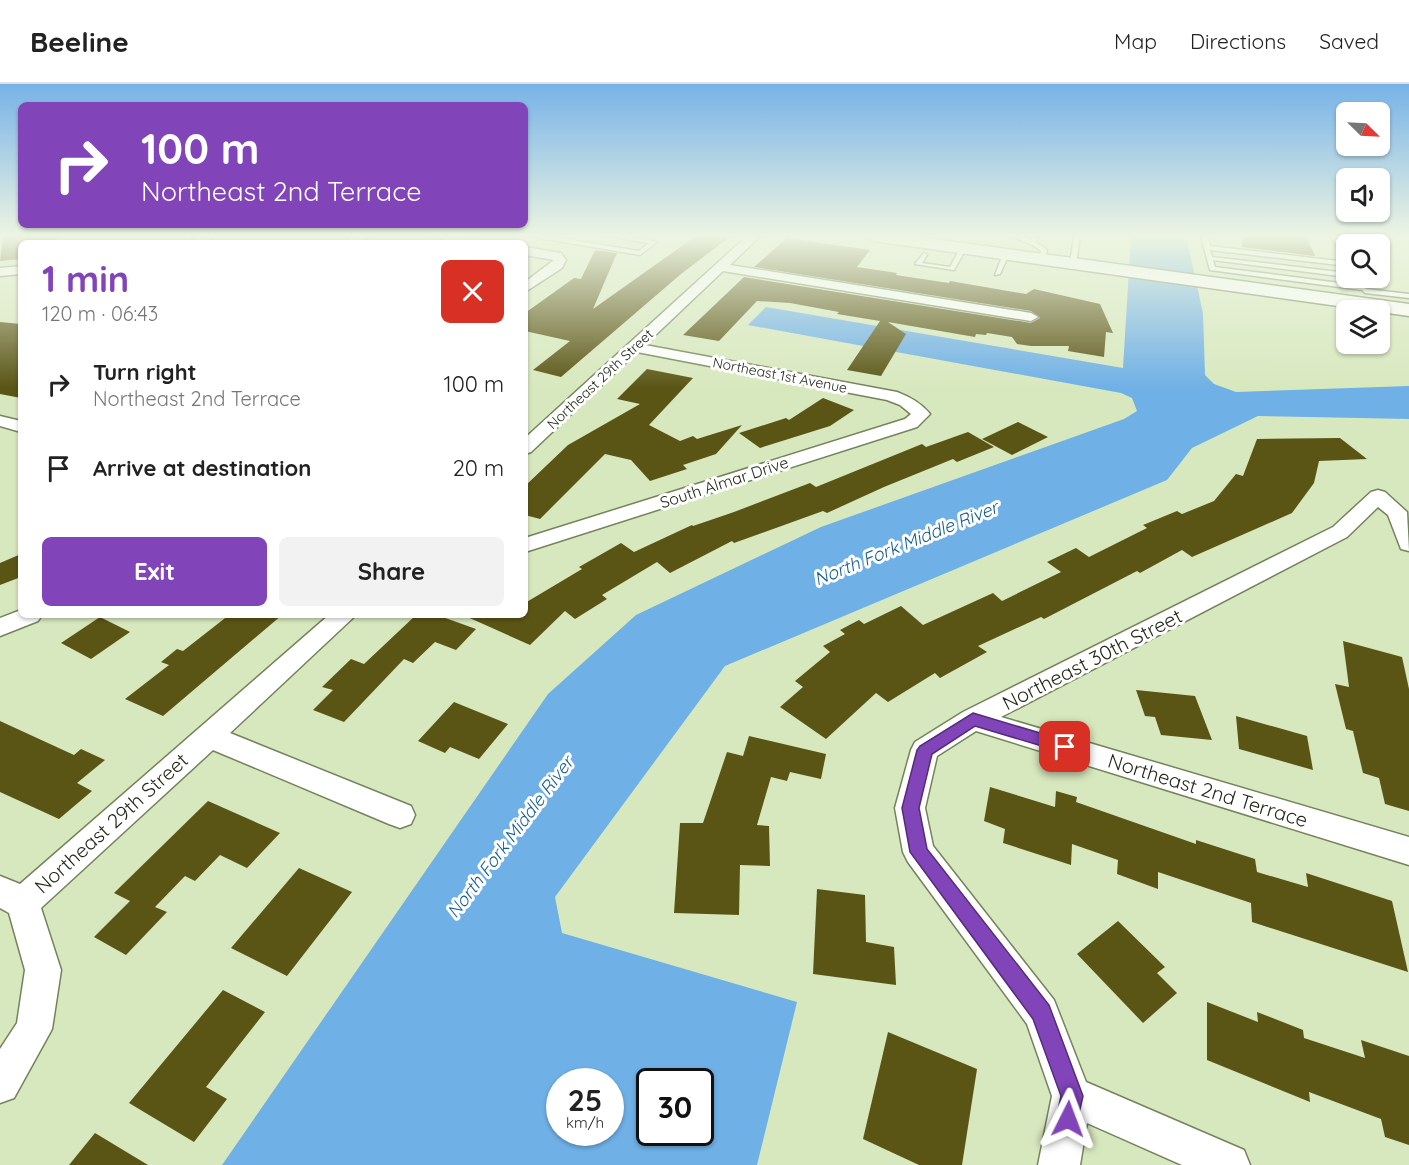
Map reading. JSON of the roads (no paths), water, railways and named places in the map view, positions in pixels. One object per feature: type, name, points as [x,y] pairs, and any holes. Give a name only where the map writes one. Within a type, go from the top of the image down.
[{"type":"main road","points":[[1295,286],[1367,295],[1409,310]]},
{"type":"street","name":"Northeast 29th Street","points":[[528,445],[699,286]]},
{"type":"street","points":[[841,286],[1031,317]]},
{"type":"street","name":"Northeast 1st Avenue","points":[[634,347],[891,396],[906,401],[921,414]]},
{"type":"street","name":"South Almar Drive","points":[[528,544],[911,423],[921,414]]},
{"type":"street","points":[[0,421],[18,426]]},
{"type":"street","name":"Northeast 30th Street","points":[[1072,1096],[1041,1012],[919,852],[910,808],[925,750],[973,719],[1340,532],[1378,496],[1397,512],[1409,544]]},
{"type":"street","points":[[0,628],[23,618]]},
{"type":"street","name":"Northeast 29th Street","points":[[0,1084],[34,1029],[43,970],[12,897],[208,736],[341,618]]},
{"type":"street","name":"Northeast 2nd Terrace","points":[[973,719],[1409,851]]},
{"type":"street","points":[[208,736],[400,815]]},
{"type":"street","points":[[1059,1165],[1072,1096],[1229,1165]]},
{"type":"lane","points":[[1363,288],[1367,295],[1409,296]]},
{"type":"water","name":"North Fork Middle River","points":[[1128,286],[1197,286],[1203,313],[1205,375],[1214,384],[1236,392],[1409,386],[1409,419],[1258,416],[1192,448],[1167,480],[725,666],[555,897],[562,933],[797,1002],[757,1165],[222,1165],[548,694],[636,615],[821,527],[1124,419],[1137,411],[1132,398],[1121,393],[748,325],[766,307],[1123,368]]}]
